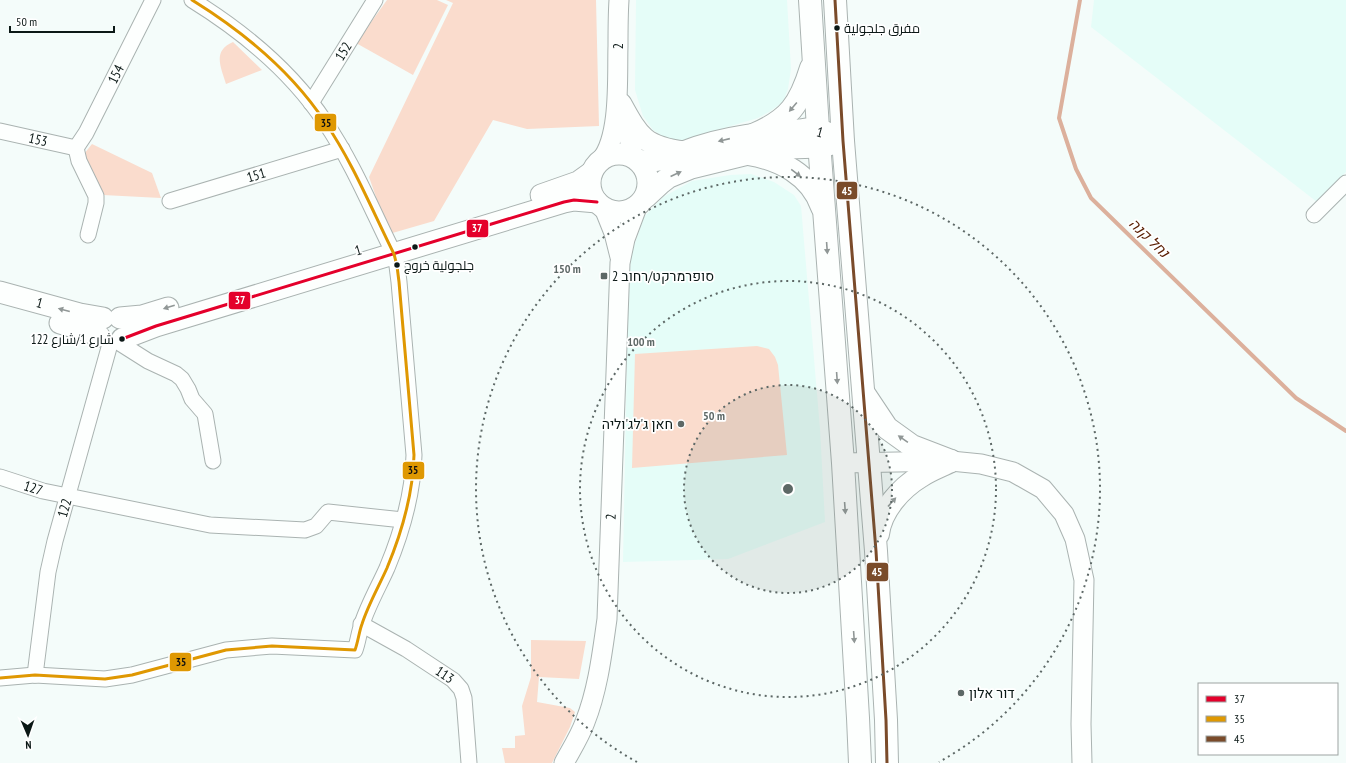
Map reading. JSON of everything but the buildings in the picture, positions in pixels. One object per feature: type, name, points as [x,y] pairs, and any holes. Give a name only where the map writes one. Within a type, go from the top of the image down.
[{"type":"main road","points":[[810,0],[843,463],[860,763]]},
{"type":"main road","points":[[835,0],[843,142],[876,551],[886,720],[887,763]]},
{"type":"main road","points":[[814,59],[806,84],[799,100],[792,110],[750,144],[764,156],[794,171],[807,182],[816,193],[825,214]]},
{"type":"main road","points":[[619,98],[635,128],[652,144],[669,150],[685,152]]},
{"type":"main road","name":"1","points":[[636,159],[652,161],[663,159],[698,146],[750,144],[789,148],[819,138],[843,142]]},
{"type":"main road","name":"1","points":[[642,202],[660,184],[679,172],[708,163],[750,144]]},
{"type":"main road","points":[[620,154],[636,159],[646,170],[649,181],[649,190],[642,202],[626,212],[617,213],[600,205],[594,198],[590,183],[597,166],[610,155],[620,154]]},
{"type":"main road","name":"1","points":[[0,306],[87,331],[112,333],[156,326],[391,248],[567,187],[585,178],[597,166]]},
{"type":"main road","name":"1","points":[[391,248],[564,202],[579,200],[600,205]]},
{"type":"main road","name":"1","points":[[0,292],[85,316],[112,333]]},
{"type":"main road","points":[[864,394],[887,428],[912,446],[952,461]]},
{"type":"main road","points":[[876,551],[879,527],[888,506],[904,489],[920,476],[952,461]]},
{"type":"street","name":"154","points":[[76,148],[86,133],[153,0]]},
{"type":"street","points":[[0,678],[35,675],[105,678],[132,676],[226,650],[272,646],[355,650],[360,637],[362,624],[388,566],[403,520],[410,495],[414,455],[399,282],[397,266],[391,248],[342,149],[325,121],[311,103],[293,81],[250,41],[224,20],[192,0]]},
{"type":"street","name":"152","points":[[311,103],[375,0]]},
{"type":"street","name":"2","points":[[597,166],[606,154],[610,142],[619,98],[619,0]]},
{"type":"street","name":"2","points":[[619,98],[625,125],[636,159]]},
{"type":"street","name":"153","points":[[0,131],[76,148]]},
{"type":"street","points":[[76,148],[79,161],[96,196],[96,203],[88,235]]},
{"type":"street","name":"151","points":[[170,201],[342,149]]},
{"type":"street","points":[[1314,215],[1346,183]]},
{"type":"street","name":"2","points":[[564,763],[585,722],[594,695],[600,669],[607,619],[620,263],[625,239],[642,202]]},
{"type":"street","name":"2","points":[[600,205],[614,233],[620,263]]},
{"type":"street","points":[[112,333],[148,360],[176,374],[182,379],[192,399],[205,414],[213,461]]},
{"type":"street","name":"122","points":[[35,675],[48,572],[55,541],[112,333]]},
{"type":"street","points":[[843,463],[952,461],[981,464],[1013,472],[1043,490],[1064,514],[1075,539],[1084,580],[1081,724],[1082,763]]},
{"type":"street","name":"127","points":[[0,478],[68,496],[219,527],[305,530],[316,526],[328,512],[403,520]]},
{"type":"street","name":"113","points":[[362,624],[406,649],[453,680],[461,689],[464,698],[469,763]]},
{"type":"shaded area","points":[[387,0],[437,0],[448,5],[413,75],[356,43]]},
{"type":"shaded area","points":[[446,0],[596,0],[599,126],[527,129],[493,120],[434,221],[389,234],[369,177],[453,3]]},
{"type":"shaded area","points":[[636,0],[787,0],[791,69],[788,89],[783,102],[758,118],[673,143],[653,130],[643,116],[635,90]]},
{"type":"shaded area","points":[[1094,0],[1346,0],[1346,172],[1317,202],[1091,27]]},
{"type":"shaded area","points":[[233,42],[262,70],[226,84],[220,66],[220,55],[226,46]]},
{"type":"shaded area","points":[[92,144],[152,173],[161,198],[103,195],[86,163],[84,154]]},
{"type":"shaded area","points":[[751,174],[774,182],[794,195],[801,206],[820,429],[825,522],[728,559],[623,562],[628,303],[631,255],[644,217],[663,197],[692,181],[730,175]]},
{"type":"shaded area","points":[[757,346],[769,349],[775,357],[778,365],[787,455],[632,468],[635,354]]},
{"type":"shaded area","points":[[531,640],[586,641],[579,679],[539,677],[537,702],[570,708],[575,712],[570,727],[552,763],[505,763],[502,748],[515,748],[515,736],[525,735],[522,706],[531,677]]},
{"type":"waterway","name":"נחל קנה","points":[[1080,0],[1059,118],[1076,169],[1091,198],[1296,398],[1346,431]]},
{"type":"transit line","name":"35","points":[[0,678],[35,675],[105,679],[132,675],[226,650],[272,646],[355,650],[364,617],[387,568],[406,513],[414,455],[399,282],[394,254],[362,187],[344,154],[325,122],[312,104],[282,70],[265,54],[229,25],[192,0]]},
{"type":"transit line","name":"45","points":[[835,0],[843,141],[876,551],[886,720],[887,763]]},
{"type":"transit line","name":"37","points":[[122,339],[156,326],[564,202],[574,200],[597,202]]},
{"type":"place","name":"مفرق جلجولية","points":[[837,28]]},
{"type":"place","name":"جلجولية خروج","points":[[397,265]]},
{"type":"place","name":"סופרמרקט/רחוב 2","points":[[604,276]]},
{"type":"place","name":"شارع 1/شارع 122","points":[[122,339]]},
{"type":"place","name":"חאן ג'לג'וליה","points":[[681,424]]},
{"type":"place","name":"דור אלון","points":[[961,693]]}]
